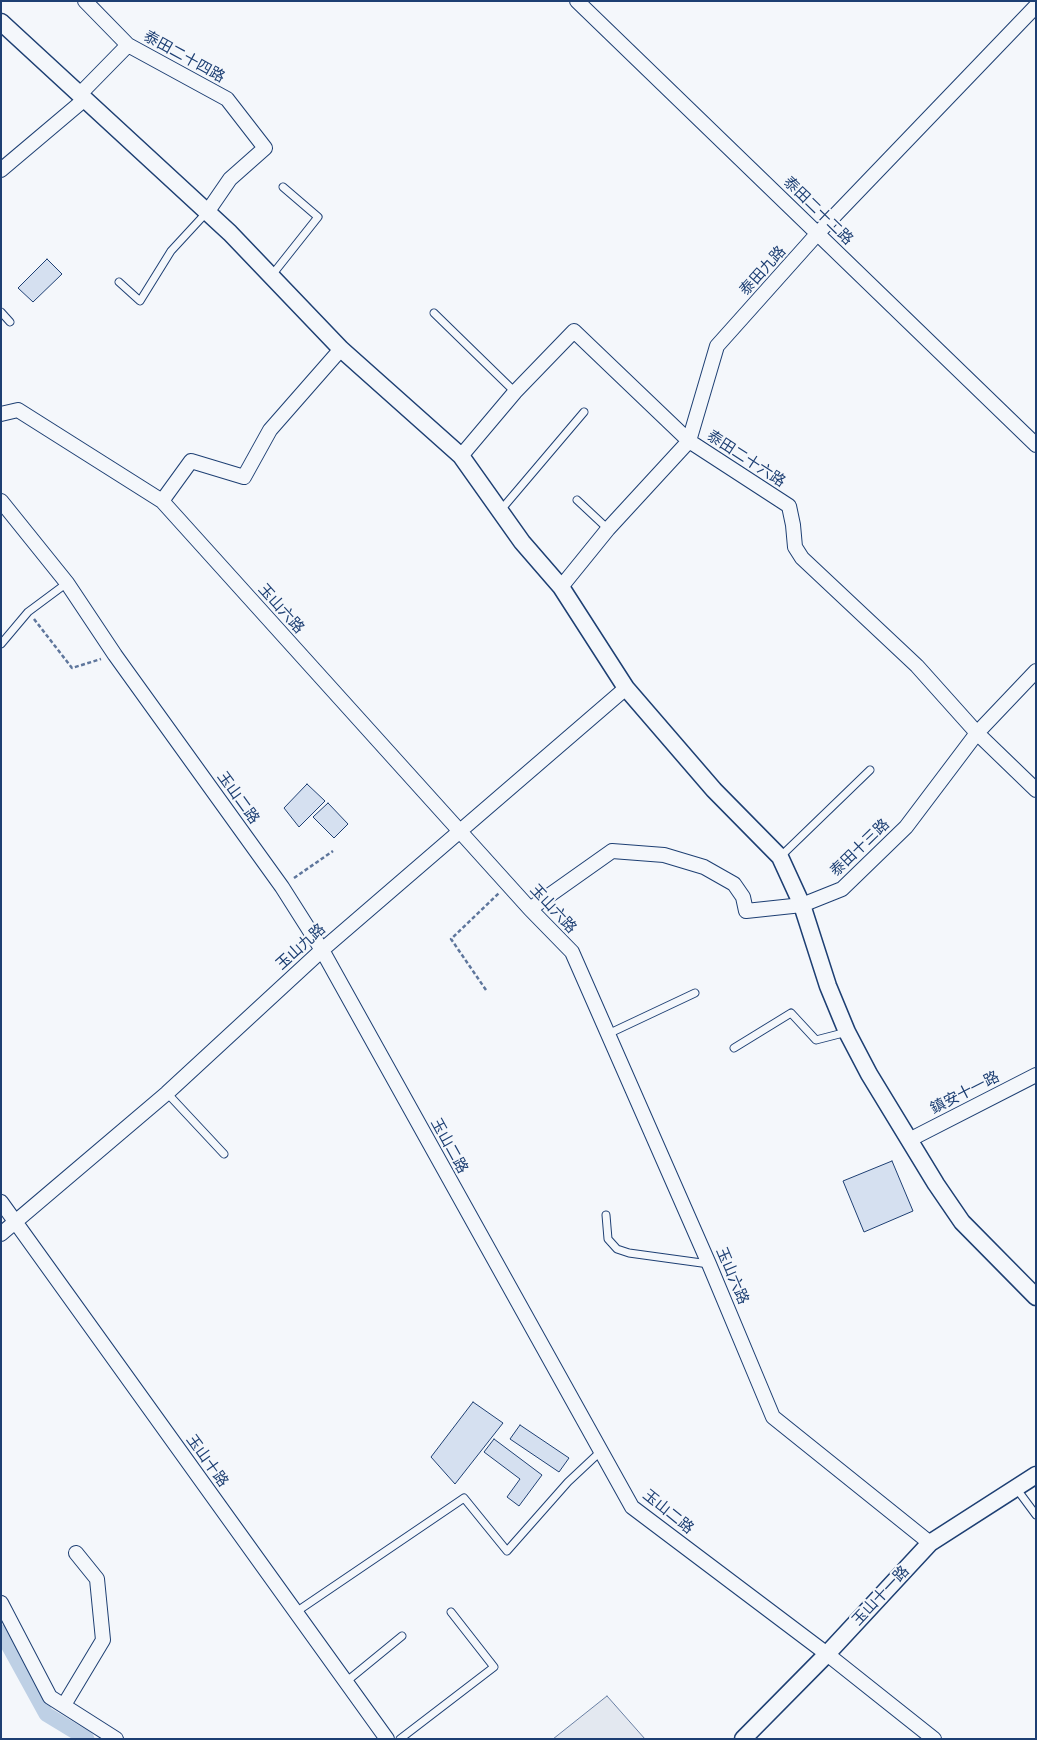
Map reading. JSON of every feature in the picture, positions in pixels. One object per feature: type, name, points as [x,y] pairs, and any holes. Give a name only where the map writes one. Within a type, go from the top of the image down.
[{"type":"street","name":"泰田二十四路","points":[[85,1],[128,45],[226,99],[265,148],[230,178],[208,211]]},
{"type":"street","name":"泰田二十二路","points":[[577,1],[1036,445]]},
{"type":"street","name":"泰田九路","points":[[561,586],[608,529],[689,441],[717,346],[818,233],[1036,6]]},
{"type":"street","points":[[1,22],[208,211],[272,275],[341,349],[461,456],[522,542],[561,586],[626,688],[714,790],[780,857],[802,905],[828,986],[847,1032],[869,1074],[962,1222],[1036,1297]]},
{"type":"street","points":[[1,170],[83,96],[128,45]]},
{"type":"street","name":"泰田二十六路","points":[[461,456],[515,392],[574,331],[689,441],[762,486],[789,506],[794,525],[795,547],[802,558],[917,666],[977,733],[1036,790]]},
{"type":"street","points":[[162,501],[191,461],[244,477],[270,430],[341,349]]},
{"type":"street","name":"玉山六路","points":[[1,414],[18,410],[162,501],[459,831],[572,952],[709,1264],[773,1417],[930,1543]]},
{"type":"street","name":"玉山二路","points":[[1,501],[67,583],[115,655],[282,887],[322,950],[632,1507],[827,1654],[934,1739]]},
{"type":"street","name":"泰田十三路","points":[[530,909],[612,852],[664,855],[704,867],[734,884],[743,897],[746,911],[802,905],[842,889],[906,827],[977,733],[1036,671]]},
{"type":"street","name":"玉山九路","points":[[1,1234],[167,1093],[322,950],[626,688]]},
{"type":"street","name":"鎮安十一路","points":[[909,1140],[1036,1075]]},
{"type":"street","name":"玉山十路","points":[[1,1202],[387,1739]]},
{"type":"street","name":"玉山十一路","points":[[743,1739],[827,1654],[930,1543],[1036,1475]]},
{"type":"street","points":[[64,1705],[103,1640],[96,1579],[76,1553]]},
{"type":"street","points":[[1,1602],[50,1697],[116,1739]]},
{"type":"lane","points":[[272,275],[318,217],[283,187]]},
{"type":"lane","points":[[119,282],[140,300],[171,251],[208,211]]},
{"type":"lane","points":[[1,312],[10,322]]},
{"type":"lane","points":[[434,313],[515,392]]},
{"type":"lane","points":[[499,512],[584,412]]},
{"type":"lane","points":[[577,500],[608,529]]},
{"type":"lane","points":[[1,644],[28,612],[67,583]]},
{"type":"lane","points":[[780,857],[870,770]]},
{"type":"lane","points":[[608,1034],[695,992]]},
{"type":"lane","points":[[734,1048],[792,1013],[816,1040],[847,1032]]},
{"type":"lane","points":[[167,1093],[224,1154]]},
{"type":"lane","points":[[606,1215],[608,1239],[617,1249],[629,1253],[709,1264]]},
{"type":"lane","points":[[296,1612],[464,1498],[507,1551],[568,1482],[600,1452]]},
{"type":"lane","points":[[1016,1488],[1036,1515]]},
{"type":"lane","points":[[400,1739],[494,1667],[451,1612]]},
{"type":"lane","points":[[347,1681],[402,1636]]},
{"type":"path","points":[[28,612],[72,668],[115,655]]},
{"type":"path","points":[[282,887],[333,850]]},
{"type":"path","points":[[486,990],[451,939],[509,884]]},
{"type":"shaded area","points":[[607,1696],[645,1739],[553,1739]]},
{"type":"building","points":[[47,259],[62,274],[33,302],[18,288]]},
{"type":"building","points":[[307,784],[325,801],[299,827],[284,808]]},
{"type":"building","points":[[328,803],[348,824],[334,838],[313,817]]},
{"type":"building","points":[[892,1161],[913,1211],[864,1232],[843,1181]]},
{"type":"building","points":[[473,1402],[503,1423],[455,1484],[431,1457]]},
{"type":"building","points":[[520,1425],[569,1458],[559,1472],[510,1439]]},
{"type":"building","points":[[494,1439],[542,1475],[519,1506],[507,1497],[520,1479],[484,1452]]},
{"type":"waterway","points":[[1,1632],[46,1714],[87,1739]]}]
